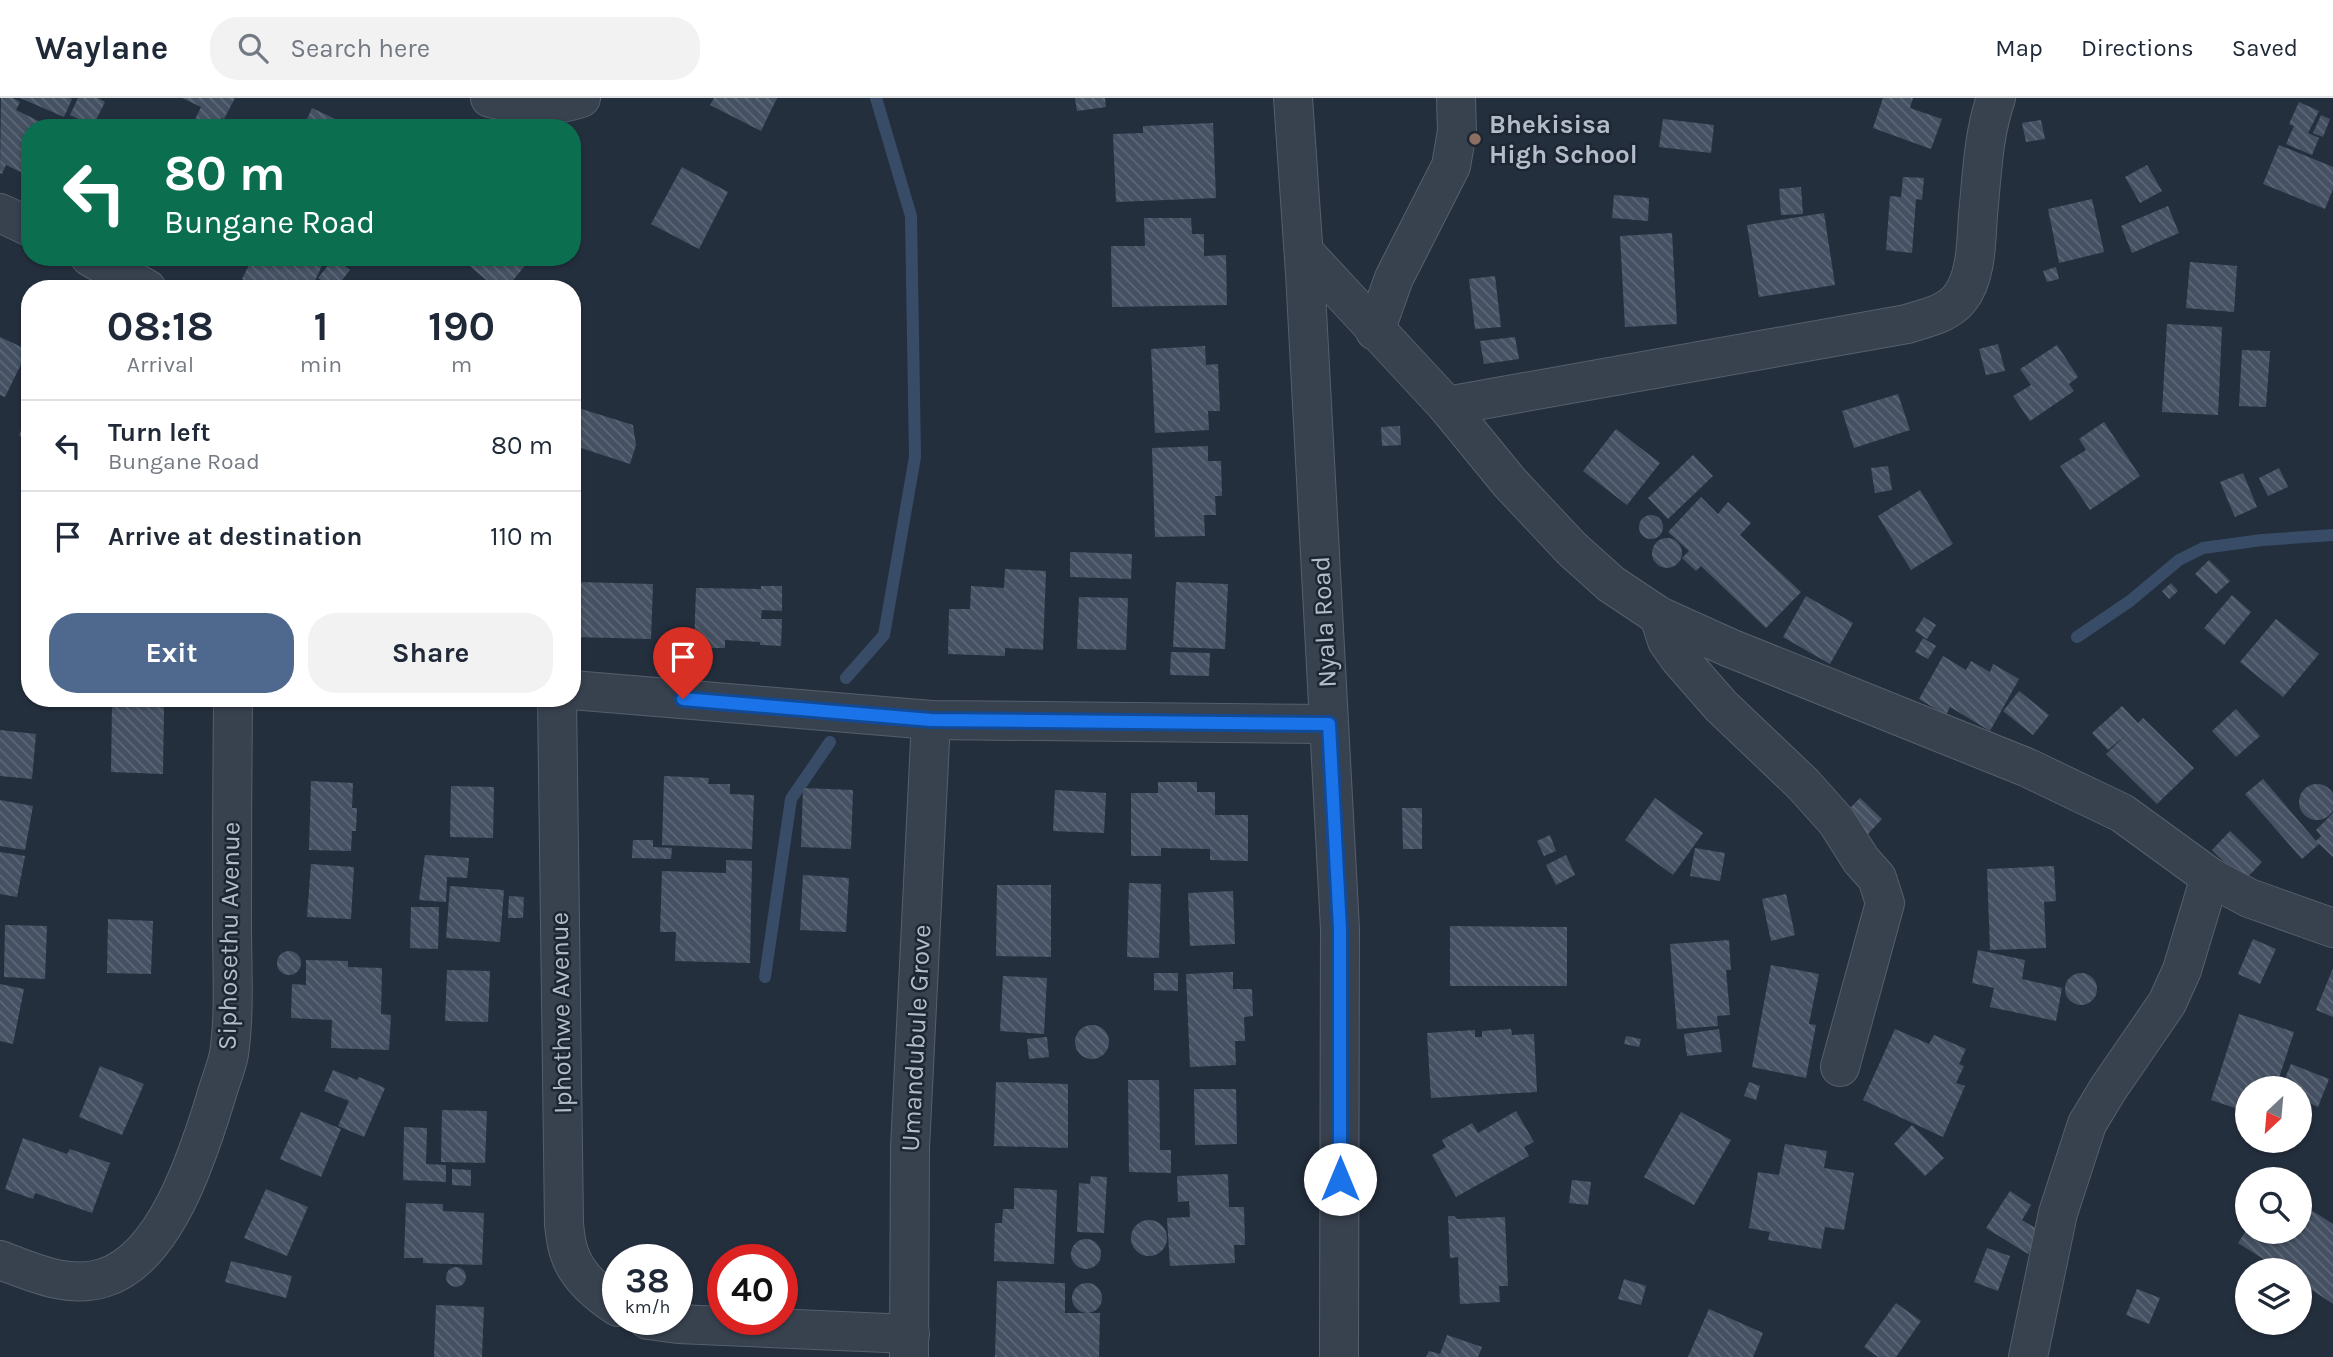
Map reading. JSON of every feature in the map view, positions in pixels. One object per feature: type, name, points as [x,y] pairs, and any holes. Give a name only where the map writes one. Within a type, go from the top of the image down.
[{"type":"street","points":[[490,98],[545,106],[581,98]]},
{"type":"street","name":"Nyala Road","points":[[1293,98],[1304,253],[1340,929],[1339,1357]]},
{"type":"street","points":[[1375,331],[1394,278],[1451,166],[1457,131],[1456,98]]},
{"type":"street","points":[[1447,405],[1907,324],[1938,315],[1959,299],[1969,280],[1983,165],[1996,98]]},
{"type":"street","points":[[0,213],[21,223]]},
{"type":"street","points":[[1304,253],[1447,405],[1510,483],[1572,550],[1611,584],[1659,616],[1730,648],[2028,768],[2122,813],[2210,877],[2249,898],[2333,928]]},
{"type":"street","points":[[106,266],[131,280]]},
{"type":"street","points":[[1659,616],[1667,641],[1679,658],[1721,706],[1803,784],[1837,822],[1861,860],[1877,878],[1885,903],[1840,1067]]},
{"type":"street","points":[[581,691],[931,720],[1329,724]]},
{"type":"street","name":"Siphosethu Avenue","points":[[0,1260],[35,1274],[74,1282],[103,1278],[128,1265],[146,1248],[162,1225],[187,1177],[229,1055],[232,987],[233,707]]},
{"type":"street","name":"Iphothwe Avenue","points":[[557,707],[564,1224],[569,1253],[584,1279],[602,1296]]},
{"type":"street","name":"Umandubule Grove","points":[[910,1346],[910,1148],[931,720]]},
{"type":"street","points":[[2028,1357],[2058,1213],[2087,1124],[2167,1003],[2190,944],[2210,877]]},
{"type":"street","points":[[693,1325],[910,1346]]},
{"type":"building","points":[[1,98],[13,98],[20,102],[16,110],[34,119],[21,119],[21,172],[6,165],[2,174]]},
{"type":"building","points":[[20,98],[69,98],[72,99],[64,117]]},
{"type":"building","points":[[78,98],[98,98],[105,102],[96,119],[78,119],[70,115]]},
{"type":"building","points":[[182,98],[235,98],[224,119],[195,119],[201,107]]},
{"type":"building","points":[[714,98],[777,98],[761,131],[710,105]]},
{"type":"building","points":[[1075,98],[1105,98],[1106,107],[1077,111]]},
{"type":"building","points":[[1883,98],[1913,98],[1910,108],[1942,119],[1931,149],[1873,128]]},
{"type":"building","points":[[2299,102],[2319,111],[2308,133],[2319,138],[2312,155],[2286,144],[2294,126],[2289,124]]},
{"type":"building","points":[[312,108],[335,119],[307,119]]},
{"type":"building","points":[[2321,115],[2330,119],[2323,137],[2313,133]]},
{"type":"building","points":[[1663,119],[1714,125],[1711,153],[1659,147]]},
{"type":"building","points":[[2041,120],[2045,139],[2026,142],[2022,123]]},
{"type":"building","points":[[1213,123],[1216,198],[1116,202],[1113,134],[1143,133],[1143,126]]},
{"type":"building","points":[[2279,145],[2333,167],[2333,189],[2325,209],[2263,184]]},
{"type":"building","points":[[2147,165],[2162,191],[2140,203],[2125,177]]},
{"type":"building","points":[[682,167],[728,192],[699,249],[651,224]]},
{"type":"building","points":[[1903,177],[1924,178],[1922,200],[1916,199],[1912,253],[1886,250],[1890,196],[1901,197]]},
{"type":"building","points":[[1801,187],[1803,214],[1781,215],[1779,189]]},
{"type":"building","points":[[1614,195],[1649,198],[1648,221],[1612,218]]},
{"type":"building","points":[[2092,199],[2104,252],[2059,263],[2048,209]]},
{"type":"building","points":[[2168,206],[2179,233],[2132,253],[2121,226]]},
{"type":"building","points":[[1824,213],[1835,285],[1759,297],[1747,225]]},
{"type":"building","points":[[1144,218],[1191,218],[1192,234],[1204,234],[1204,256],[1226,255],[1227,305],[1112,307],[1111,246],[1145,246]]},
{"type":"building","points":[[1672,233],[1677,324],[1625,327],[1620,236]]},
{"type":"building","points":[[2190,262],[2237,266],[2234,312],[2186,308]]},
{"type":"building","points":[[248,266],[322,266],[315,280],[242,279]]},
{"type":"building","points":[[328,266],[345,266],[350,270],[342,280],[318,278]]},
{"type":"building","points":[[470,266],[525,266],[513,280],[486,280]]},
{"type":"building","points":[[2056,267],[2059,279],[2047,282],[2043,271]]},
{"type":"building","points":[[1495,276],[1501,327],[1475,329],[1469,279]]},
{"type":"building","points":[[2167,324],[2222,327],[2218,415],[2162,412]]},
{"type":"building","points":[[0,337],[21,347],[21,364],[5,397],[0,395]]},
{"type":"building","points":[[1515,337],[1519,359],[1484,364],[1480,341]]},
{"type":"building","points":[[1998,344],[2005,371],[1986,375],[1979,349]]},
{"type":"building","points":[[2057,345],[2078,377],[2069,384],[2074,391],[2030,421],[2013,396],[2031,385],[2020,369]]},
{"type":"building","points":[[1205,346],[1206,365],[1218,364],[1220,411],[1208,411],[1209,430],[1155,433],[1151,349]]},
{"type":"building","points":[[2242,350],[2270,351],[2266,407],[2239,406]]},
{"type":"building","points":[[1898,394],[1910,430],[1854,448],[1842,411]]},
{"type":"building","points":[[581,409],[633,425],[636,445],[630,464],[581,448]]},
{"type":"building","points":[[2104,422],[2140,476],[2090,510],[2060,466],[2086,450],[2079,439]]},
{"type":"building","points":[[1400,426],[1401,445],[1382,446],[1381,427]]},
{"type":"building","points":[[1616,429],[1660,463],[1627,505],[1583,471]]},
{"type":"building","points":[[1208,446],[1208,461],[1221,461],[1222,496],[1215,496],[1216,515],[1204,515],[1205,536],[1155,537],[1152,448]]},
{"type":"building","points":[[1693,455],[1713,476],[1668,519],[1648,498]]},
{"type":"building","points":[[1888,466],[1892,490],[1875,493],[1871,468]]},
{"type":"building","points":[[2279,468],[2288,487],[2268,496],[2259,478]]},
{"type":"building","points":[[2243,473],[2257,507],[2235,517],[2220,482]]},
{"type":"building","points":[[1920,490],[1953,544],[1911,570],[1878,516]]},
{"type":"building","points":[[1701,497],[1718,514],[1728,502],[1751,523],[1740,535],[1801,592],[1766,628],[1701,566],[1696,571],[1682,558],[1689,551],[1668,532]]},
{"type":"building","points":[[1651,515],[1662,522],[1663,527],[1656,538],[1651,539],[1640,532],[1639,527],[1646,516]]},
{"type":"building","points":[[1667,538],[1673,539],[1681,547],[1681,559],[1673,567],[1667,568],[1661,567],[1653,559],[1652,553],[1653,547],[1661,539]]},
{"type":"building","points":[[1070,552],[1132,554],[1131,579],[1070,577]]},
{"type":"building","points":[[2209,560],[2230,581],[2216,594],[2195,574]]},
{"type":"building","points":[[1005,569],[1046,571],[1043,650],[1005,648],[1005,656],[948,654],[949,609],[970,609],[971,586],[1004,588]]},
{"type":"building","points":[[581,582],[653,584],[651,639],[581,637]]},
{"type":"building","points":[[1176,582],[1228,584],[1225,649],[1173,647]]},
{"type":"building","points":[[2171,583],[2178,591],[2169,599],[2162,591]]},
{"type":"building","points":[[761,586],[782,586],[782,611],[762,610],[761,619],[782,619],[781,646],[725,640],[725,648],[694,648],[696,588],[761,589]]},
{"type":"building","points":[[2232,595],[2251,612],[2224,645],[2204,628]]},
{"type":"building","points":[[1806,596],[1853,623],[1830,664],[1783,637]]},
{"type":"building","points":[[1079,597],[1128,598],[1126,650],[1077,649]]},
{"type":"building","points":[[1924,617],[1936,625],[1927,639],[1915,631]]},
{"type":"building","points":[[2276,619],[2319,654],[2283,697],[2240,662]]},
{"type":"building","points":[[1923,638],[1936,646],[1928,659],[1915,652]]},
{"type":"building","points":[[1171,652],[1210,653],[1209,676],[1170,675]]},
{"type":"building","points":[[1943,656],[1966,670],[1971,661],[1990,672],[1993,664],[2019,679],[1990,731],[1950,707],[1946,715],[1919,699]]},
{"type":"building","points":[[2019,691],[2049,715],[2033,735],[2003,711]]},
{"type":"building","points":[[2122,706],[2138,723],[2143,718],[2194,768],[2157,804],[2106,754],[2126,735],[2108,750],[2092,733]]},
{"type":"building","points":[[112,707],[164,707],[163,774],[111,772]]},
{"type":"building","points":[[2236,709],[2260,736],[2236,757],[2212,731]]},
{"type":"building","points":[[0,730],[36,734],[32,779],[0,776]]},
{"type":"building","points":[[664,776],[709,778],[708,784],[730,784],[730,794],[754,795],[752,849],[662,845]]},
{"type":"building","points":[[2263,779],[2316,841],[2321,836],[2316,830],[2333,813],[2333,857],[2319,844],[2302,859],[2245,794]]},
{"type":"building","points":[[311,781],[353,783],[352,808],[357,808],[356,831],[352,831],[351,851],[309,850]]},
{"type":"building","points":[[1158,782],[1197,782],[1197,792],[1215,792],[1215,815],[1248,815],[1248,861],[1210,860],[1210,849],[1161,848],[1161,856],[1131,856],[1131,793],[1158,793]]},
{"type":"building","points":[[2317,784],[2330,789],[2334,806],[2330,815],[2317,820],[2304,815],[2299,802],[2304,789]]},
{"type":"building","points":[[451,786],[494,787],[493,838],[450,837]]},
{"type":"building","points":[[803,788],[853,790],[851,849],[801,847]]},
{"type":"building","points":[[1055,790],[1106,793],[1104,833],[1053,831]]},
{"type":"building","points":[[1655,798],[1703,833],[1673,875],[1625,840]]},
{"type":"building","points":[[1860,798],[1882,819],[1868,834],[1846,812]]},
{"type":"building","points":[[0,800],[33,806],[25,850],[0,846]]},
{"type":"building","points":[[1402,808],[1422,808],[1422,849],[1403,849]]},
{"type":"building","points":[[2230,831],[2262,862],[2244,881],[2212,850]]},
{"type":"building","points":[[1550,835],[1556,851],[1544,856],[1537,841]]},
{"type":"building","points":[[633,840],[653,840],[653,847],[672,848],[671,859],[632,858]]},
{"type":"building","points":[[1695,848],[1725,853],[1720,881],[1690,876]]},
{"type":"building","points":[[0,852],[25,856],[17,897],[0,894]]},
{"type":"building","points":[[425,855],[469,858],[467,878],[447,877],[446,902],[419,900]]},
{"type":"building","points":[[1566,855],[1575,875],[1556,885],[1546,865]]},
{"type":"building","points":[[726,860],[752,861],[750,963],[675,961],[676,932],[660,932],[662,871],[726,873]]},
{"type":"building","points":[[311,864],[354,867],[351,919],[307,917]]},
{"type":"building","points":[[2054,866],[2056,901],[2044,902],[2046,948],[1990,950],[1987,869]]},
{"type":"building","points":[[803,875],[849,878],[846,932],[800,930]]},
{"type":"building","points":[[1129,883],[1161,884],[1159,958],[1127,957]]},
{"type":"building","points":[[997,885],[1051,885],[1051,957],[996,956]]},
{"type":"building","points":[[450,886],[504,890],[500,942],[446,938]]},
{"type":"building","points":[[1233,891],[1235,944],[1190,946],[1188,893]]},
{"type":"building","points":[[1786,894],[1795,935],[1771,941],[1762,899]]},
{"type":"building","points":[[509,896],[524,897],[523,918],[508,918]]},
{"type":"building","points":[[411,907],[439,907],[438,949],[410,948]]},
{"type":"building","points":[[108,919],[153,921],[151,974],[107,973]]},
{"type":"building","points":[[5,925],[47,926],[45,979],[4,977]]},
{"type":"building","points":[[1450,926],[1567,927],[1567,986],[1450,986]]},
{"type":"building","points":[[2253,939],[2276,949],[2260,984],[2238,974]]},
{"type":"building","points":[[1729,940],[1731,970],[1726,970],[1730,1015],[1717,1016],[1718,1026],[1677,1029],[1670,944]]},
{"type":"building","points":[[1978,950],[2025,960],[2022,979],[2062,988],[2056,1021],[1990,1007],[1994,988],[1972,983]]},
{"type":"building","points":[[289,951],[298,954],[301,963],[298,972],[289,975],[280,972],[277,963],[280,954]]},
{"type":"building","points":[[306,960],[348,961],[348,967],[382,968],[381,1014],[391,1015],[389,1050],[331,1048],[332,1020],[291,1018],[292,984],[306,985]]},
{"type":"building","points":[[1771,965],[1819,974],[1809,1024],[1816,1025],[1806,1078],[1752,1067]]},
{"type":"building","points":[[2333,968],[2333,1017],[2316,1010]]},
{"type":"building","points":[[447,970],[490,971],[488,1022],[445,1021]]},
{"type":"building","points":[[1233,972],[1233,989],[1252,989],[1253,1016],[1244,1017],[1245,1041],[1235,1041],[1236,1065],[1190,1067],[1186,974]]},
{"type":"building","points":[[1154,973],[1178,973],[1178,991],[1154,990]]},
{"type":"building","points":[[2081,973],[2092,978],[2097,989],[2092,1000],[2081,1005],[2070,1000],[2065,989],[2070,978]]},
{"type":"building","points":[[1003,976],[1047,978],[1044,1034],[1000,1031]]},
{"type":"building","points":[[0,984],[24,989],[13,1044],[0,1041]]},
{"type":"building","points":[[2239,1014],[2294,1032],[2280,1076],[2235,1076],[2235,1108],[2211,1100]]},
{"type":"building","points":[[1092,1025],[1104,1030],[1109,1042],[1104,1054],[1092,1059],[1080,1054],[1075,1042],[1080,1030]]},
{"type":"building","points":[[1511,1029],[1512,1035],[1534,1034],[1537,1092],[1431,1098],[1427,1033],[1475,1030],[1475,1037],[1482,1037],[1482,1031]]},
{"type":"building","points":[[1719,1029],[1722,1052],[1687,1056],[1684,1034]]},
{"type":"building","points":[[1895,1029],[1929,1044],[1934,1035],[1966,1049],[1959,1064],[1964,1066],[1956,1083],[1965,1086],[1943,1137],[1863,1100]]},
{"type":"building","points":[[1626,1036],[1641,1039],[1639,1047],[1624,1044]]},
{"type":"building","points":[[1047,1037],[1049,1057],[1029,1059],[1027,1039]]},
{"type":"building","points":[[2291,1064],[2329,1079],[2318,1107],[2312,1104],[2312,1076],[2286,1076]]},
{"type":"building","points":[[100,1066],[144,1084],[122,1135],[79,1117]]},
{"type":"building","points":[[333,1070],[385,1088],[364,1137],[338,1126],[349,1101],[324,1091]]},
{"type":"building","points":[[1128,1080],[1159,1080],[1160,1150],[1171,1150],[1171,1173],[1129,1172]]},
{"type":"building","points":[[996,1082],[1068,1084],[1068,1148],[994,1146]]},
{"type":"building","points":[[1749,1082],[1760,1086],[1756,1100],[1744,1096]]},
{"type":"building","points":[[1194,1089],[1236,1089],[1237,1144],[1195,1145]]},
{"type":"building","points":[[442,1110],[487,1111],[485,1163],[441,1162]]},
{"type":"building","points":[[1516,1111],[1534,1142],[1524,1147],[1529,1156],[1456,1197],[1432,1155],[1446,1147],[1442,1140],[1472,1123],[1478,1133]]},
{"type":"building","points":[[301,1112],[341,1129],[321,1177],[280,1159]]},
{"type":"building","points":[[1681,1112],[1731,1140],[1694,1205],[1644,1177]]},
{"type":"building","points":[[1912,1125],[1944,1158],[1925,1176],[1894,1144]]},
{"type":"building","points":[[404,1127],[427,1128],[426,1164],[446,1165],[446,1182],[403,1180]]},
{"type":"building","points":[[23,1138],[67,1154],[70,1149],[110,1163],[92,1213],[35,1193],[33,1199],[5,1189]]},
{"type":"building","points":[[1785,1144],[1827,1151],[1824,1168],[1854,1173],[1844,1230],[1825,1227],[1821,1249],[1768,1240],[1770,1232],[1749,1228],[1758,1172],[1779,1175]]},
{"type":"building","points":[[452,1169],[471,1170],[471,1186],[452,1185]]},
{"type":"building","points":[[1228,1174],[1229,1207],[1244,1207],[1245,1245],[1234,1245],[1235,1263],[1170,1266],[1167,1218],[1190,1217],[1189,1201],[1178,1202],[1177,1176]]},
{"type":"building","points":[[1091,1176],[1107,1177],[1104,1233],[1077,1232],[1079,1183],[1090,1184]]},
{"type":"building","points":[[1572,1180],[1591,1182],[1588,1205],[1569,1203]]},
{"type":"building","points":[[1014,1188],[1057,1190],[1054,1264],[994,1261],[995,1223],[1002,1223],[1003,1209],[1014,1209]]},
{"type":"building","points":[[266,1189],[308,1207],[287,1256],[244,1238]]},
{"type":"building","points":[[2010,1191],[2031,1205],[2022,1220],[2042,1232],[2028,1254],[1986,1228]]},
{"type":"building","points":[[406,1203],[443,1204],[443,1211],[484,1213],[482,1265],[423,1263],[423,1258],[404,1258]]},
{"type":"building","points":[[2312,1211],[2333,1224],[2333,1304],[2312,1290],[2312,1258],[2262,1258],[2240,1244],[2312,1244]]},
{"type":"building","points":[[1448,1216],[1457,1219],[1505,1217],[1508,1286],[1499,1286],[1500,1302],[1460,1304],[1458,1257],[1450,1258]]},
{"type":"building","points":[[1149,1220],[1161,1226],[1167,1238],[1161,1250],[1149,1256],[1137,1250],[1131,1238],[1137,1226]]},
{"type":"building","points":[[1086,1239],[1092,1240],[1100,1248],[1100,1260],[1092,1268],[1086,1269],[1080,1268],[1072,1260],[1071,1254],[1072,1248],[1080,1240]]},
{"type":"building","points":[[1987,1248],[2010,1256],[1998,1291],[1974,1282]]},
{"type":"building","points":[[231,1261],[292,1276],[286,1298],[225,1282]]},
{"type":"building","points":[[456,1267],[463,1270],[466,1277],[463,1284],[456,1287],[449,1284],[446,1277],[449,1270]]},
{"type":"building","points":[[1624,1279],[1646,1286],[1641,1305],[1618,1299]]},
{"type":"building","points":[[997,1281],[1065,1283],[1065,1313],[1100,1313],[1099,1357],[995,1357]]},
{"type":"building","points":[[1087,1283],[1093,1284],[1101,1292],[1101,1304],[1093,1312],[1087,1313],[1081,1312],[1073,1304],[1072,1298],[1073,1292],[1081,1284]]},
{"type":"building","points":[[2137,1289],[2160,1298],[2149,1324],[2126,1315]]},
{"type":"building","points":[[1896,1303],[1921,1321],[1896,1357],[1878,1357],[1864,1347]]},
{"type":"building","points":[[436,1305],[484,1307],[482,1357],[434,1357]]},
{"type":"building","points":[[1709,1309],[1763,1333],[1753,1357],[1688,1357]]},
{"type":"building","points":[[1447,1335],[1482,1347],[1478,1357],[1426,1357],[1429,1351],[1440,1354]]},
{"type":"waterway","points":[[846,678],[884,635],[915,457],[911,216],[876,98]]},
{"type":"waterway","points":[[2077,637],[2130,601],[2179,560],[2203,548],[2333,535]]},
{"type":"waterway","points":[[765,977],[791,799],[830,742]]},
{"type":"place","name":"Bhekisisa High School","points":[[1475,139]]},
{"type":"route","points":[[683,699],[931,720],[1329,724],[1340,929],[1340,1179]]}]
